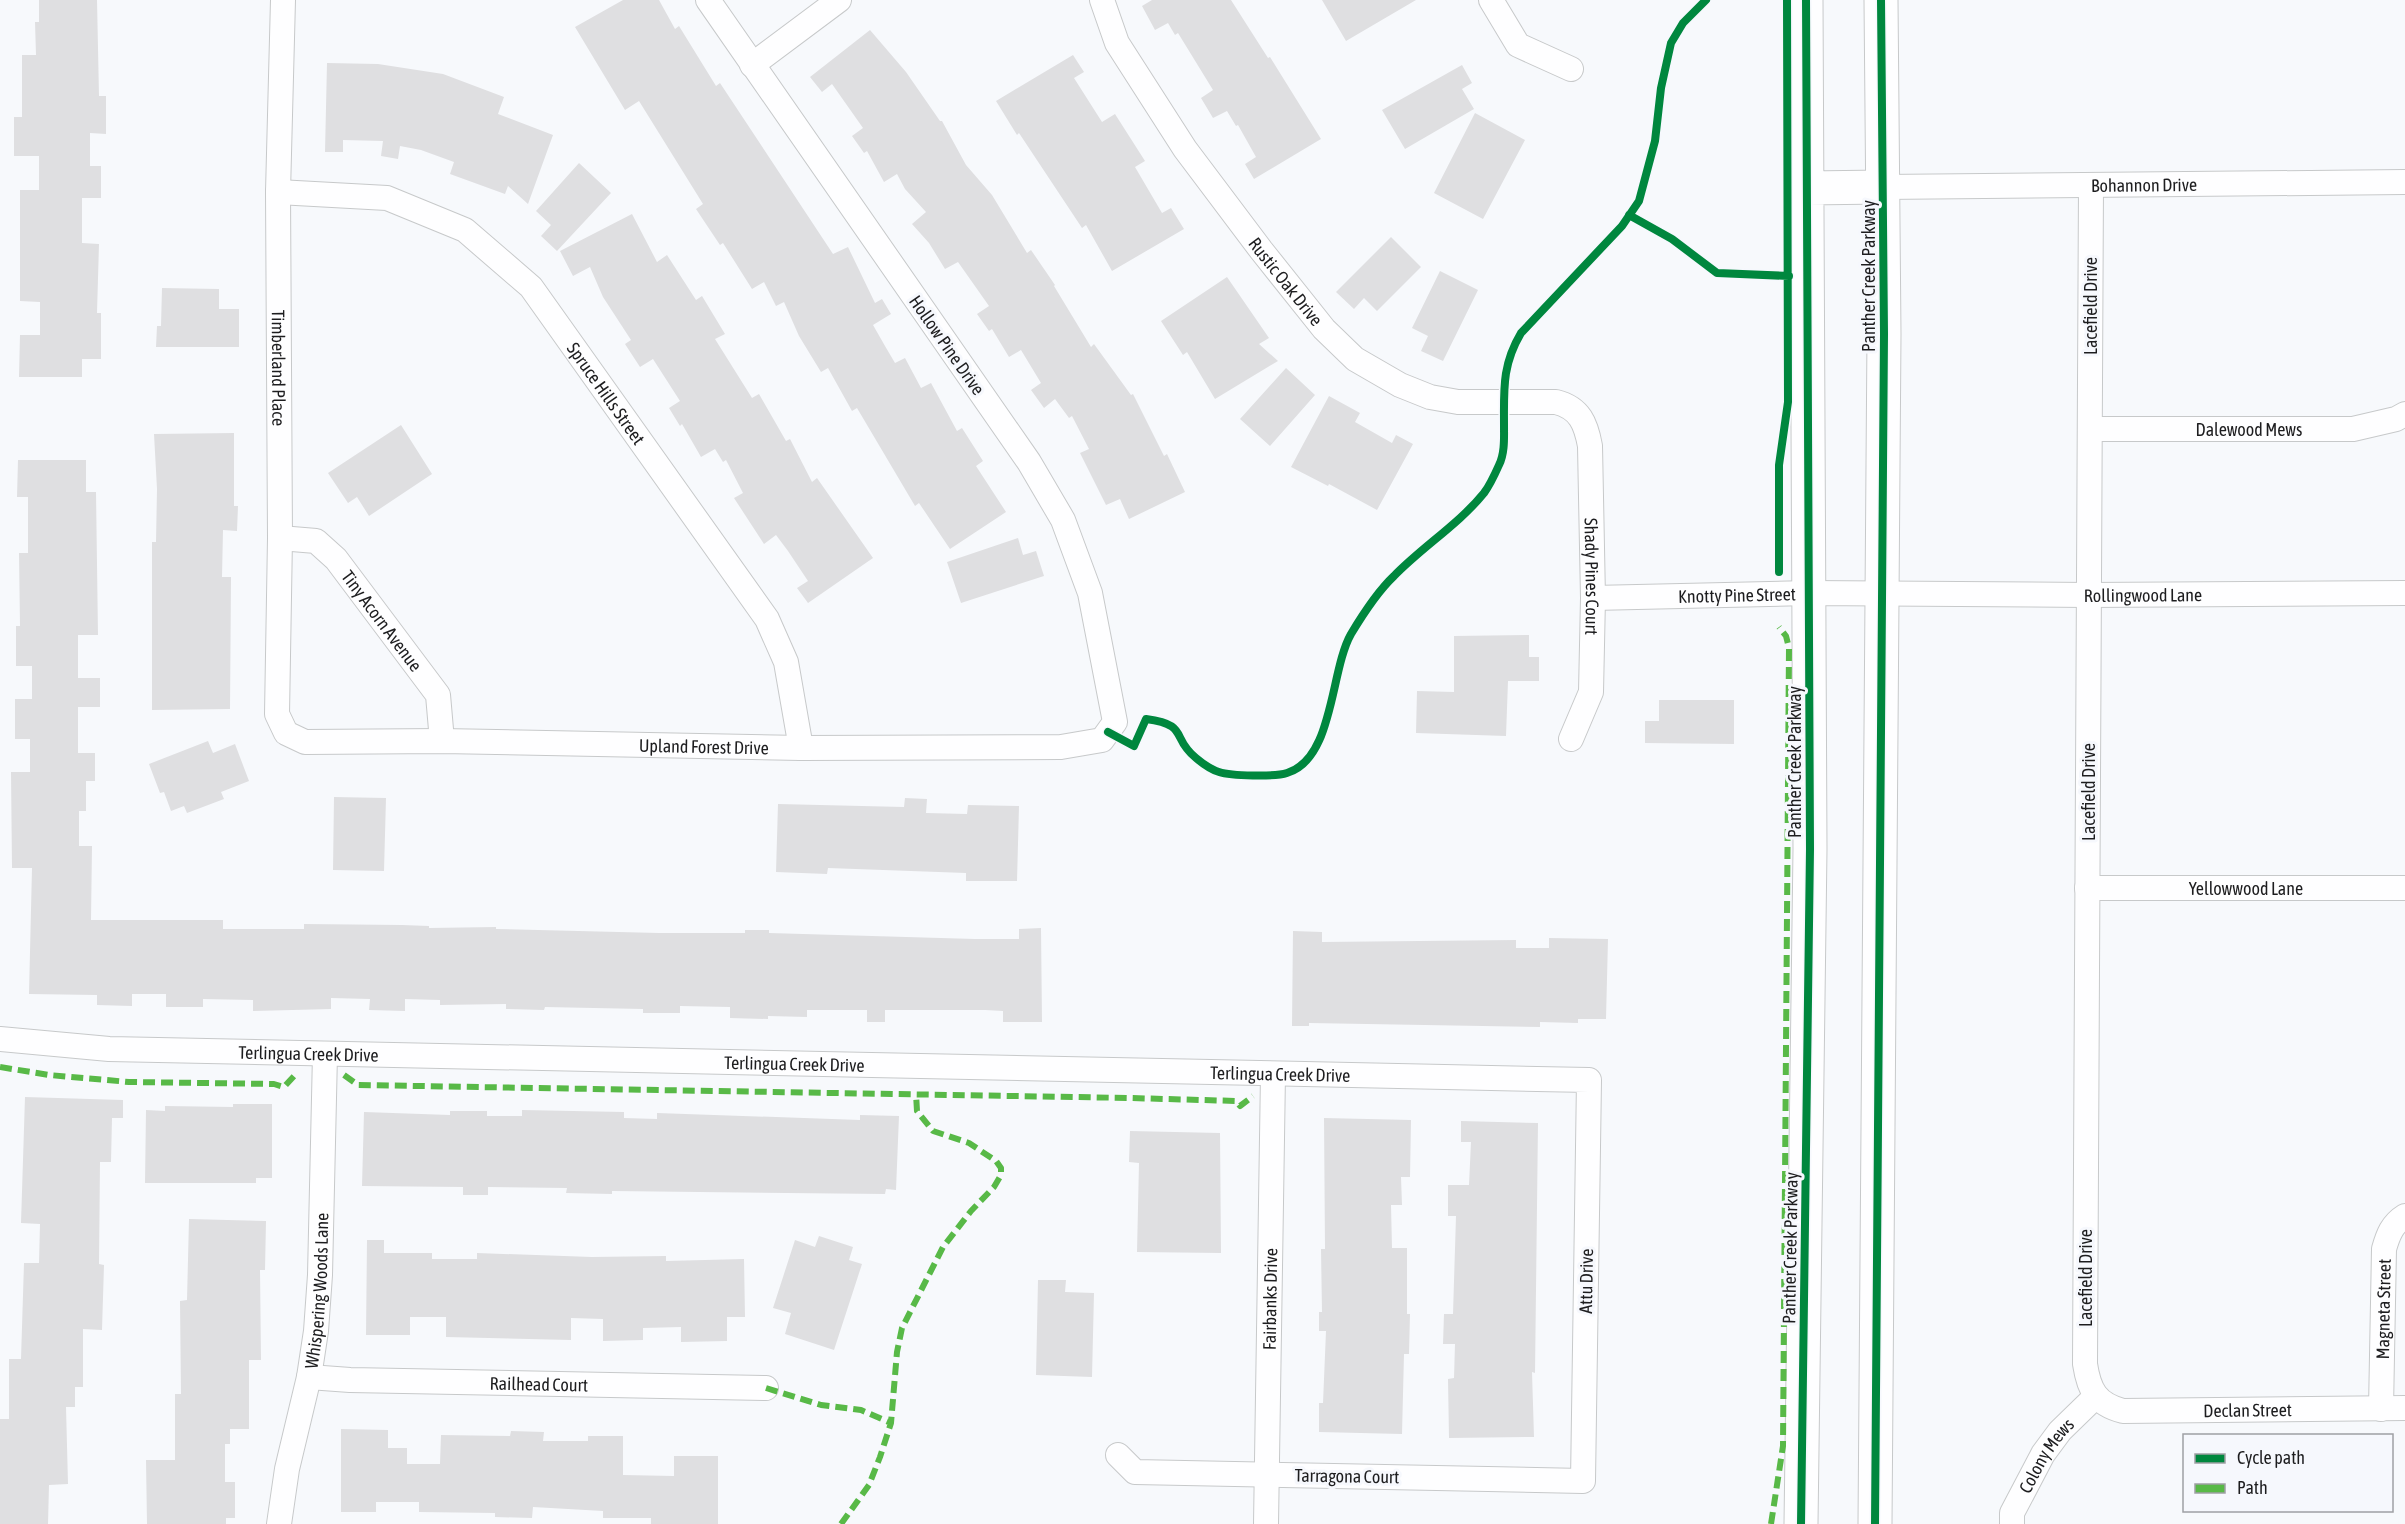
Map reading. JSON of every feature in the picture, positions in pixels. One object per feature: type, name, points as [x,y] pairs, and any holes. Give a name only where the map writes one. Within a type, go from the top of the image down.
[{"type":"main road","name":"Panther Creek Parkway","points":[[1801,1524],[1810,849],[1806,0]]},
{"type":"main road","name":"Panther Creek Parkway","points":[[1875,1524],[1882,592],[1881,0]]},
{"type":"main road","points":[[1807,188],[1882,187]]},
{"type":"street","name":"Timberland Place","points":[[283,0],[278,192],[280,538],[278,714],[286,733]]},
{"type":"street","name":"Hollow Pine Drive","points":[[708,0],[1029,462],[1063,520],[1090,593],[1115,722]]},
{"type":"street","points":[[752,65],[839,0]]},
{"type":"street","name":"Rustic Oak Drive","points":[[1102,0],[1117,44],[1185,149],[1324,329],[1355,359],[1400,385],[1430,397],[1458,402],[1556,402],[1568,405],[1577,412]]},
{"type":"street","points":[[1491,0],[1518,45],[1571,69]]},
{"type":"street","name":"Bohannon Drive","points":[[1882,187],[2405,182]]},
{"type":"street","name":"Lacefield Drive","points":[[2091,186],[2085,1364],[2087,1381],[2096,1396]]},
{"type":"street","name":"Spruce Hills Street","points":[[278,192],[387,198],[465,230],[531,287],[767,619],[786,662],[801,748]]},
{"type":"street","name":"Shady Pines Court","points":[[1571,738],[1591,692],[1593,598],[1590,446],[1587,429],[1577,412]]},
{"type":"street","name":"Dalewood Mews","points":[[2090,429],[2353,429],[2397,419],[2405,414]]},
{"type":"street","name":"Tiny Acorn Avenue","points":[[280,538],[316,541],[336,559],[438,695],[442,741]]},
{"type":"street","name":"Knotty Pine Street","points":[[1593,598],[1882,592]]},
{"type":"street","name":"Rollingwood Lane","points":[[1882,592],[2088,595],[2405,593]]},
{"type":"street","name":"Upland Forest Drive","points":[[286,733],[305,742],[442,741],[801,748],[1061,747],[1102,740],[1115,722]]},
{"type":"street","name":"Yellowwood Lane","points":[[2087,888],[2405,888]]},
{"type":"street","name":"Terlingua Creek Drive","points":[[0,1039],[109,1050],[1589,1080]]},
{"type":"street","name":"Whispering Woods Lane","points":[[279,1524],[287,1469],[309,1377],[316,1331],[320,1275],[325,1054]]},
{"type":"street","name":"Fairbanks Drive","points":[[1266,1524],[1273,1074]]},
{"type":"street","name":"Attu Drive","points":[[1583,1481],[1589,1080]]},
{"type":"street","name":"Magneta Street","points":[[2393,1409],[2384,1249],[2388,1234],[2398,1220],[2405,1216]]},
{"type":"street","name":"Railhead Court","points":[[309,1377],[350,1380],[766,1388]]},
{"type":"street","name":"Declan Street","points":[[2096,1396],[2108,1407],[2123,1411],[2393,1409]]},
{"type":"street","name":"Colony Mews","points":[[2012,1524],[2012,1513],[2043,1454],[2060,1431],[2096,1396]]},
{"type":"street","name":"Tarragona Court","points":[[1118,1455],[1135,1472],[1583,1481]]},
{"type":"building","points":[[39,0],[97,0],[99,96],[106,96],[106,134],[90,133],[90,166],[101,166],[101,198],[82,198],[82,243],[99,244],[97,313],[101,313],[101,359],[82,359],[82,377],[19,377],[20,335],[40,335],[40,302],[20,301],[20,190],[39,190],[39,156],[14,156],[14,117],[22,117],[22,55],[36,55],[35,22],[39,22]]},
{"type":"building","points":[[623,0],[659,0],[675,29],[679,26],[716,86],[720,83],[833,254],[848,247],[875,303],[882,299],[891,314],[873,325],[895,363],[905,358],[921,388],[931,383],[957,431],[962,428],[983,461],[976,466],[1006,512],[950,549],[919,503],[915,506],[857,408],[852,411],[828,368],[821,372],[799,336],[784,302],[776,306],[764,282],[752,289],[723,243],[720,245],[696,209],[703,204],[639,101],[625,110],[575,27]]},
{"type":"building","points":[[1152,0],[1231,0],[1321,139],[1254,179],[1245,164],[1256,157],[1238,125],[1236,126],[1227,111],[1213,118],[1201,98],[1213,90],[1178,33],[1175,35],[1168,23],[1155,30],[1142,6]]},
{"type":"building","points":[[1322,0],[1416,0],[1346,41]]},
{"type":"building","points":[[870,30],[906,72],[942,121],[966,165],[992,195],[1027,253],[1031,250],[1055,285],[1091,347],[1094,344],[1131,395],[1133,394],[1164,456],[1167,454],[1185,492],[1129,519],[1120,499],[1106,505],[1080,453],[1089,449],[1072,416],[1069,418],[1055,399],[1044,408],[1031,390],[1041,383],[1021,350],[1009,357],[992,329],[989,331],[977,314],[989,306],[958,262],[945,269],[929,243],[912,224],[926,212],[905,189],[897,174],[884,182],[867,151],[864,153],[852,136],[863,128],[832,84],[822,92],[810,77]]},
{"type":"building","points":[[1073,55],[1084,72],[1074,78],[1102,122],[1115,114],[1145,161],[1135,167],[1162,213],[1171,208],[1184,229],[1112,271],[1086,225],[1082,228],[996,101]]},
{"type":"building","points":[[327,63],[378,64],[443,74],[504,97],[498,114],[553,135],[528,204],[508,186],[505,194],[450,174],[454,162],[421,150],[400,146],[398,159],[381,156],[383,141],[343,140],[343,152],[325,152]]},
{"type":"building","points":[[1462,65],[1472,83],[1462,89],[1474,109],[1405,149],[1382,110]]},
{"type":"building","points":[[1475,113],[1525,140],[1483,219],[1434,193]]},
{"type":"building","points":[[579,163],[611,193],[557,251],[541,236],[551,225],[536,211]]},
{"type":"building","points":[[632,214],[657,262],[667,255],[696,300],[702,296],[725,334],[715,339],[752,398],[759,394],[786,441],[790,439],[812,482],[817,478],[873,558],[808,603],[797,588],[808,581],[788,551],[776,535],[764,544],[734,498],[743,493],[726,460],[723,462],[715,449],[701,457],[682,424],[680,426],[669,408],[680,401],[653,359],[640,367],[625,344],[631,340],[603,297],[590,267],[573,276],[560,251]]},
{"type":"building","points":[[1391,237],[1421,267],[1377,311],[1364,298],[1354,309],[1336,292]]},
{"type":"building","points":[[1440,271],[1478,290],[1443,361],[1421,351],[1428,336],[1412,328]]},
{"type":"building","points":[[1227,277],[1269,338],[1259,344],[1278,361],[1215,399],[1187,352],[1183,355],[1161,321]]},
{"type":"building","points":[[162,288],[219,289],[219,309],[239,309],[239,347],[156,347],[157,326],[161,326]]},
{"type":"building","points":[[1286,368],[1315,395],[1270,446],[1240,419]]},
{"type":"building","points":[[1329,396],[1360,413],[1355,422],[1392,443],[1396,435],[1413,444],[1377,510],[1291,467]]},
{"type":"building","points":[[401,425],[432,474],[369,516],[357,497],[348,503],[328,473]]},
{"type":"building","points":[[234,433],[234,506],[238,506],[237,531],[223,530],[222,577],[231,577],[230,709],[152,710],[152,542],[156,542],[157,489],[154,434]]},
{"type":"building","points":[[18,460],[86,460],[86,492],[96,492],[98,635],[78,635],[78,678],[100,678],[100,707],[78,707],[78,753],[95,753],[95,781],[86,781],[86,811],[79,811],[79,846],[92,846],[91,920],[223,920],[223,929],[304,929],[304,924],[402,925],[429,926],[429,928],[496,927],[496,929],[659,933],[745,933],[745,930],[769,930],[769,933],[975,939],[1019,939],[1019,929],[1041,928],[1042,1022],[1003,1022],[1003,1011],[985,1010],[885,1010],[885,1022],[867,1022],[867,1010],[807,1010],[807,1017],[768,1016],[768,1019],[730,1018],[730,1007],[680,1006],[680,1013],[643,1013],[643,1009],[545,1007],[544,1010],[506,1009],[506,1004],[440,1005],[440,1000],[405,999],[405,1011],[369,1010],[370,999],[331,998],[331,1009],[253,1011],[253,1000],[203,999],[203,1007],[166,1007],[166,994],[132,994],[132,1006],[97,1005],[97,995],[29,994],[32,868],[12,868],[11,772],[30,772],[30,739],[15,739],[15,699],[32,699],[32,666],[16,666],[16,626],[20,626],[19,553],[28,553],[28,497],[17,497]]},
{"type":"building","points":[[1018,538],[1023,555],[1036,551],[1044,576],[961,603],[947,562]]},
{"type":"building","points":[[1529,635],[1529,657],[1539,657],[1539,681],[1508,681],[1506,736],[1416,733],[1417,691],[1454,692],[1454,636]]},
{"type":"building","points":[[1659,700],[1734,700],[1734,744],[1645,743],[1645,721],[1659,721]]},
{"type":"building","points":[[208,741],[213,753],[235,744],[249,781],[221,792],[224,799],[187,813],[184,806],[171,811],[164,792],[160,793],[149,764]]},
{"type":"building","points":[[334,797],[386,798],[384,871],[333,870]]},
{"type":"building","points":[[905,798],[927,799],[926,813],[967,814],[968,805],[1019,806],[1017,881],[966,881],[966,873],[828,868],[827,874],[776,872],[778,804],[904,807]]},
{"type":"building","points":[[1293,931],[1322,932],[1322,942],[1516,940],[1516,948],[1549,948],[1549,938],[1608,939],[1606,1019],[1578,1019],[1578,1023],[1540,1022],[1540,1027],[1309,1023],[1309,1026],[1292,1026]]},
{"type":"building","points":[[25,1097],[123,1100],[123,1118],[112,1118],[111,1162],[100,1162],[99,1264],[104,1265],[102,1330],[83,1329],[83,1387],[75,1387],[75,1407],[66,1407],[68,1484],[49,1485],[48,1524],[0,1524],[0,1419],[9,1419],[9,1359],[21,1359],[24,1263],[39,1263],[40,1224],[21,1223]]},
{"type":"building","points":[[233,1104],[272,1104],[272,1178],[256,1178],[256,1183],[145,1183],[146,1110],[165,1111],[165,1106],[233,1107]]},
{"type":"building","points":[[522,1110],[624,1112],[624,1118],[657,1119],[657,1113],[860,1120],[860,1115],[899,1116],[896,1190],[886,1189],[885,1194],[612,1191],[612,1194],[566,1193],[567,1188],[488,1187],[488,1195],[463,1195],[463,1187],[362,1186],[364,1112],[450,1115],[450,1111],[487,1111],[487,1116],[522,1116]]},
{"type":"building","points":[[1324,1118],[1411,1120],[1410,1177],[1401,1177],[1402,1205],[1391,1205],[1392,1248],[1407,1248],[1409,1354],[1404,1354],[1402,1434],[1319,1432],[1319,1403],[1323,1403],[1326,1331],[1319,1331],[1319,1312],[1322,1312],[1321,1249],[1325,1249]]},
{"type":"building","points":[[1461,1121],[1538,1123],[1535,1373],[1532,1372],[1534,1437],[1449,1438],[1448,1379],[1454,1378],[1455,1344],[1443,1344],[1444,1314],[1453,1314],[1456,1216],[1448,1216],[1448,1185],[1469,1185],[1471,1142],[1461,1142]]},
{"type":"building","points":[[1130,1131],[1220,1133],[1221,1253],[1137,1252],[1139,1163],[1129,1162]]},
{"type":"building","points":[[189,1219],[266,1221],[265,1270],[260,1270],[261,1360],[249,1360],[249,1429],[230,1429],[230,1444],[225,1444],[225,1482],[235,1482],[235,1518],[226,1518],[226,1524],[147,1524],[146,1460],[175,1460],[175,1394],[181,1394],[180,1301],[187,1300]]},
{"type":"building","points":[[819,1236],[853,1247],[849,1260],[862,1264],[834,1350],[785,1334],[791,1313],[773,1308],[795,1240],[815,1247]]},
{"type":"building","points":[[367,1240],[384,1240],[384,1253],[432,1253],[432,1259],[477,1259],[477,1253],[592,1257],[666,1256],[666,1261],[744,1259],[745,1317],[727,1317],[727,1341],[681,1342],[681,1327],[643,1328],[643,1340],[603,1341],[603,1319],[571,1318],[571,1340],[446,1337],[446,1317],[410,1317],[410,1335],[366,1335]]},
{"type":"building","points":[[1038,1280],[1066,1280],[1065,1292],[1094,1293],[1092,1377],[1036,1375]]},
{"type":"building","points":[[341,1429],[388,1430],[388,1448],[407,1448],[407,1464],[440,1464],[441,1435],[510,1436],[511,1431],[544,1432],[543,1441],[588,1441],[588,1436],[623,1436],[623,1475],[674,1476],[674,1456],[718,1456],[718,1524],[651,1524],[651,1518],[603,1518],[603,1511],[533,1507],[532,1518],[495,1517],[495,1513],[419,1512],[419,1502],[376,1502],[376,1512],[341,1512]]},
{"type":"marked path","points":[[1771,1524],[1783,1446],[1789,648],[1786,636],[1779,627]]},
{"type":"marked path","points":[[0,1067],[49,1075],[129,1082],[274,1084],[284,1087],[295,1075]]},
{"type":"marked path","points":[[344,1075],[358,1085],[1131,1098],[1236,1101],[1240,1106],[1253,1096]]},
{"type":"marked path","points":[[841,1524],[869,1485],[891,1423],[897,1352],[902,1328],[943,1247],[971,1211],[994,1187],[1001,1175],[1001,1168],[996,1161],[969,1143],[933,1131],[917,1111],[916,1094]]},
{"type":"marked path","points":[[766,1388],[821,1405],[861,1410],[891,1423]]},
{"type":"cycle path","points":[[1108,732],[1134,746],[1146,719],[1169,725],[1178,733],[1188,751],[1201,762],[1216,771],[1233,774],[1287,773],[1302,765],[1314,751],[1329,712],[1344,650],[1365,611],[1394,576],[1474,504],[1494,476],[1503,450],[1504,389],[1507,367],[1521,333],[1622,226],[1639,201],[1655,141],[1661,88],[1671,43],[1683,23],[1706,0]]},
{"type":"cycle path","points":[[1779,572],[1779,465],[1788,402],[1787,0]]},
{"type":"cycle path","points":[[1801,1524],[1810,849],[1806,0]]},
{"type":"cycle path","points":[[1875,1524],[1884,334],[1881,0]]},
{"type":"cycle path","points":[[1629,215],[1672,239],[1717,273],[1789,276]]}]
